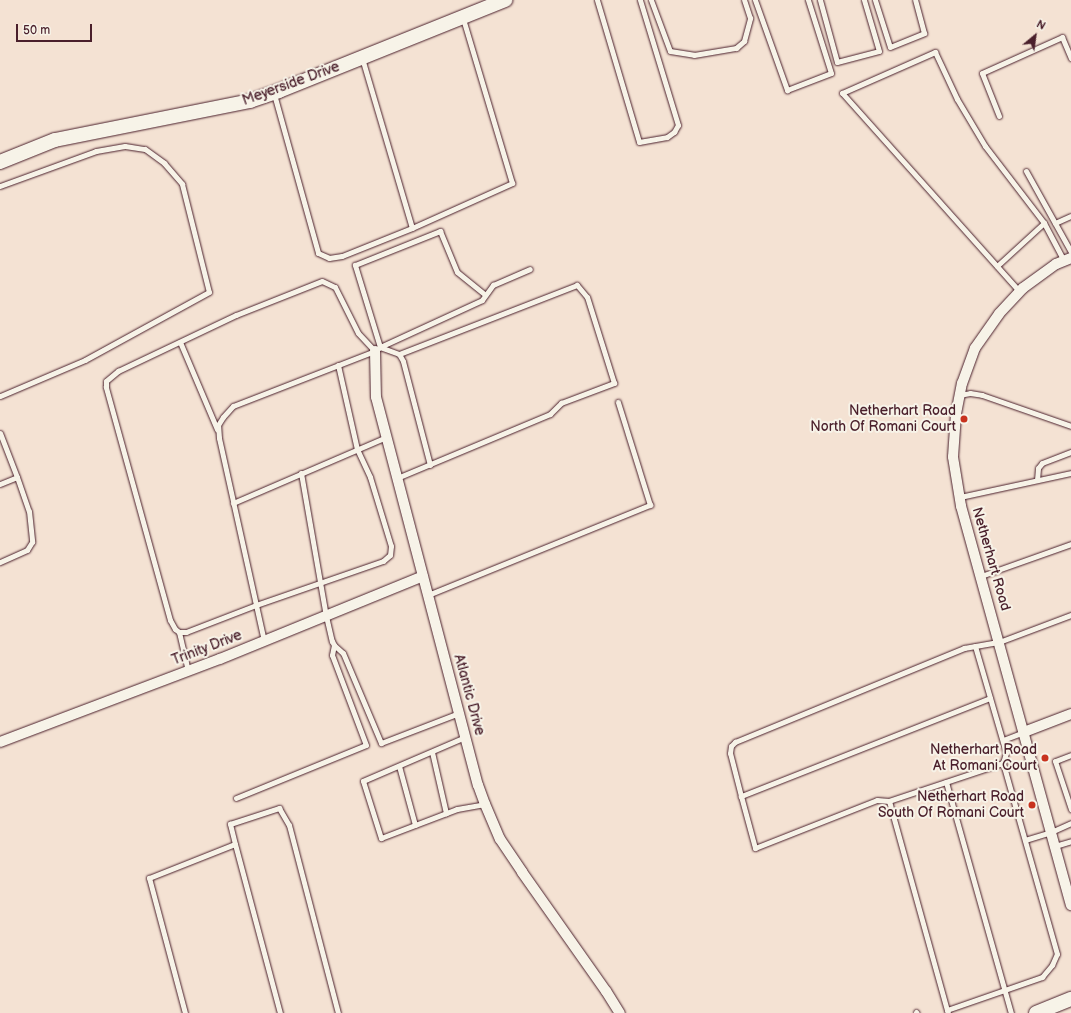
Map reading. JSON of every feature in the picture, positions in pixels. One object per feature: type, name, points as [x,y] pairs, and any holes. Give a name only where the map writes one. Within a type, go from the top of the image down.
[{"type":"street","name":"Meyerside Drive","points":[[0,162],[55,140],[250,101],[274,93],[504,0]]},
{"type":"street","name":"Netherhart Road","points":[[1068,259],[1056,264],[1020,292],[999,314],[975,348],[959,395],[953,457],[960,497],[1071,905]]},
{"type":"street","name":"Atlantic Drive","points":[[377,349],[376,397],[459,713],[485,804],[500,839],[620,1013]]},
{"type":"street","name":"Trinity Drive","points":[[0,742],[188,671],[423,576]]},
{"type":"street","points":[[1024,732],[1071,714]]},
{"type":"street","points":[[1036,1013],[1051,1010],[1071,999]]},
{"type":"lane","points":[[597,0],[639,142],[667,137],[674,132],[678,125],[640,0]]},
{"type":"lane","points":[[652,0],[670,51],[694,55],[736,48],[744,41],[750,18],[744,0]]},
{"type":"lane","points":[[756,0],[787,90],[831,73],[808,0]]},
{"type":"lane","points":[[820,0],[837,62],[879,51],[864,0]]},
{"type":"lane","points":[[875,0],[890,47],[924,33],[915,0]]},
{"type":"lane","points":[[274,93],[318,253],[329,258],[342,256],[412,228],[512,183],[463,17]]},
{"type":"lane","points":[[999,116],[982,73],[1062,37],[1071,58]]},
{"type":"lane","points":[[1020,292],[842,93],[935,52],[957,100],[985,146],[1044,222],[1068,259]]},
{"type":"lane","points":[[361,57],[412,228]]},
{"type":"lane","points":[[0,186],[96,152],[125,146],[145,149],[164,163],[182,184],[209,292],[85,360],[0,396]]},
{"type":"lane","points":[[1026,171],[1071,252]]},
{"type":"lane","points":[[1056,223],[1071,216]]},
{"type":"lane","points":[[997,266],[1044,222]]},
{"type":"lane","points":[[377,349],[355,266],[440,231],[457,272],[486,295]]},
{"type":"lane","points":[[218,432],[218,425],[233,406],[377,349],[482,300],[493,285],[530,269]]},
{"type":"lane","points":[[188,671],[179,632],[175,629],[170,620],[106,386],[106,381],[118,371],[236,315],[322,281],[335,286],[358,334],[377,349],[399,354],[577,285],[587,297],[614,383],[561,403],[550,414],[397,478]]},
{"type":"lane","points":[[180,342],[218,432],[264,641]]},
{"type":"lane","points":[[399,354],[403,361],[430,465]]},
{"type":"lane","points":[[179,632],[186,632],[256,605],[383,562],[390,555],[391,546],[370,477],[357,449],[338,365]]},
{"type":"lane","points":[[959,395],[970,393],[982,395],[1071,426]]},
{"type":"lane","points":[[428,595],[650,506],[618,402]]},
{"type":"lane","points":[[0,433],[29,511],[32,542],[27,550],[0,562]]},
{"type":"lane","points":[[233,503],[386,437]]},
{"type":"lane","points":[[1037,480],[1038,468],[1042,463],[1071,452]]},
{"type":"lane","points":[[236,798],[366,745],[332,655],[334,646],[326,616],[301,473]]},
{"type":"lane","points":[[960,497],[1071,473]]},
{"type":"lane","points":[[0,484],[17,477]]},
{"type":"lane","points":[[981,576],[1071,544]]},
{"type":"lane","points":[[1003,763],[889,801],[877,800],[755,848],[730,753],[731,746],[735,742],[964,648],[999,642],[1071,615]]},
{"type":"lane","points":[[334,646],[343,653],[381,743],[459,713]]},
{"type":"lane","points":[[889,801],[947,1012],[1042,978],[1052,965],[1057,954],[1003,763],[1006,752],[975,646]]},
{"type":"lane","points":[[741,796],[990,698]]},
{"type":"lane","points":[[1003,740],[1024,732]]},
{"type":"lane","points":[[466,737],[363,781],[381,838],[446,813],[485,804]]},
{"type":"lane","points":[[432,752],[446,813]]},
{"type":"lane","points":[[1071,754],[1055,761],[1071,809]]},
{"type":"lane","points":[[399,766],[415,825]]},
{"type":"lane","points":[[946,782],[1003,991],[1011,1013]]},
{"type":"lane","points":[[280,1013],[230,824],[279,808],[289,824],[338,1013]]},
{"type":"lane","points":[[1025,840],[1051,832],[1071,823]]},
{"type":"lane","points":[[1055,846],[1071,841]]},
{"type":"lane","points":[[185,1013],[150,878],[235,844]]},
{"type":"place","name":"Netherhart Road North Of Romani Court","points":[[964,419]]},
{"type":"place","name":"Netherhart Road At Romani Court","points":[[1045,758]]},
{"type":"place","name":"Netherhart Road South Of Romani Court","points":[[1032,805]]}]
